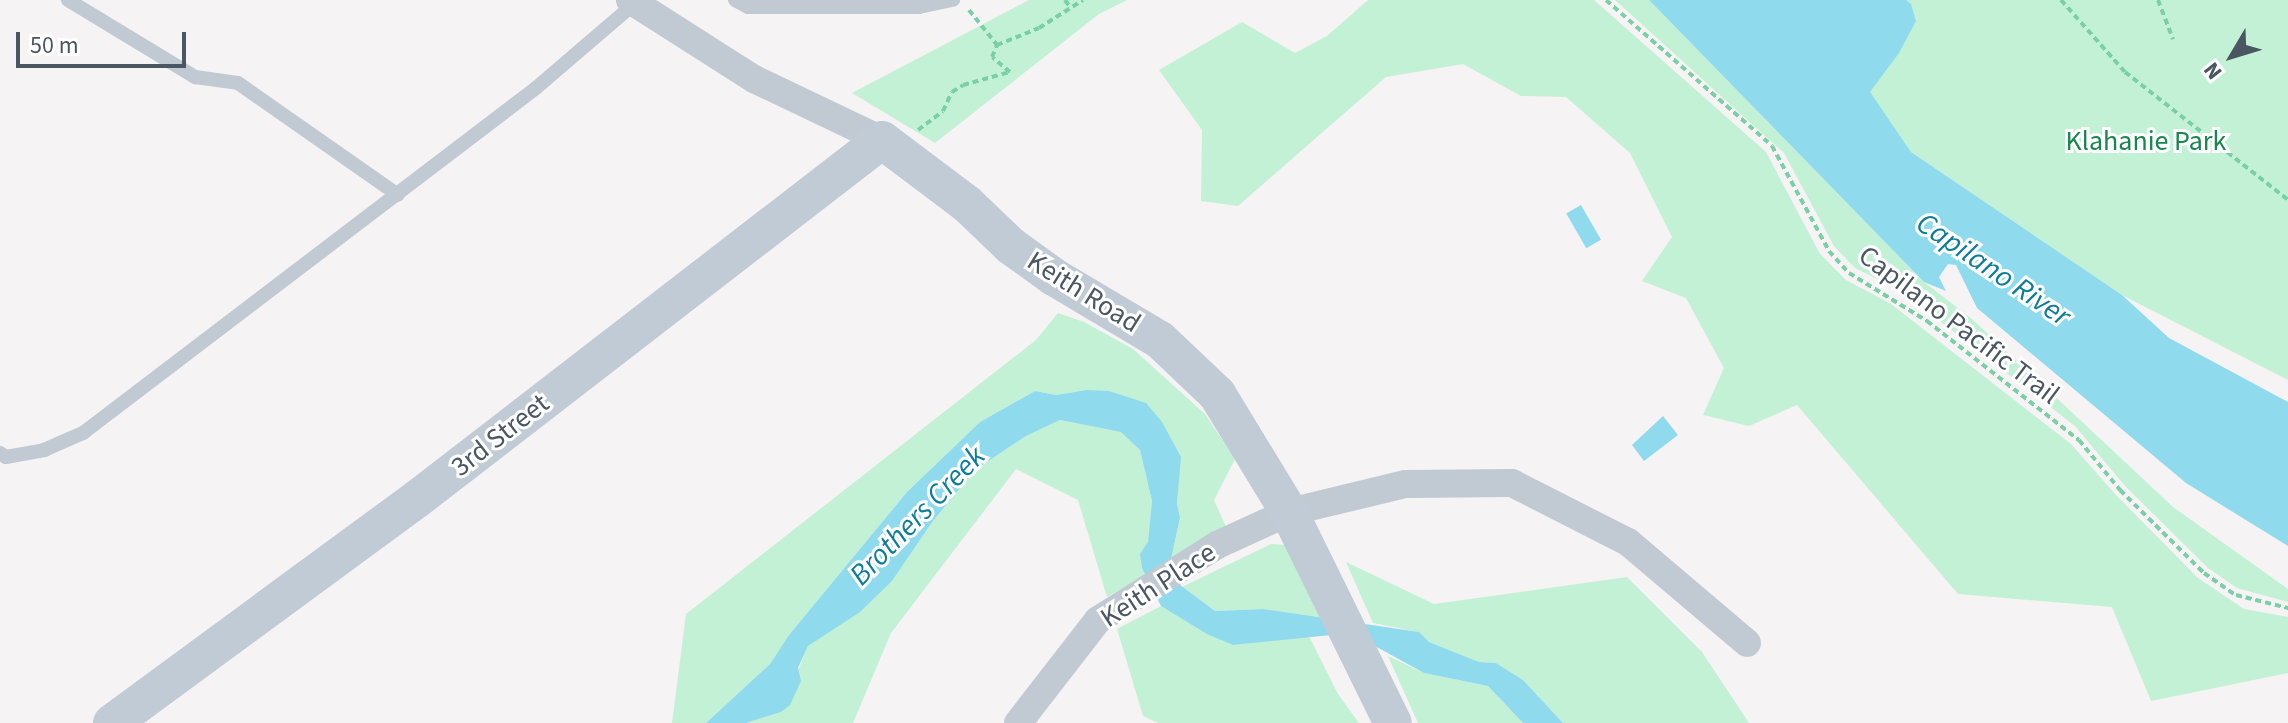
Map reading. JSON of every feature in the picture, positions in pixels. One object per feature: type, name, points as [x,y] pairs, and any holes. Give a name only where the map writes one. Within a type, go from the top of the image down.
[{"type":"street","name":"Keith Road","points":[[632,2],[754,79],[898,136],[1011,246],[1054,277],[1160,340],[1217,394],[1289,512],[1393,723]]},
{"type":"street","name":"3rd Street","points":[[112,723],[417,499],[898,136]]},
{"type":"street","name":"Keith Place","points":[[1018,723],[1098,620],[1217,545],[1289,512],[1406,484],[1512,483],[1628,542],[1747,643]]},
{"type":"lane","points":[[68,0],[195,77],[238,83],[398,195]]},
{"type":"lane","points":[[735,0],[748,7],[818,2],[919,7],[953,0]]},
{"type":"lane","points":[[0,453],[6,457],[44,450],[83,433],[536,88],[632,2]]},
{"type":"path","points":[[961,0],[997,45]]},
{"type":"path","points":[[1065,0],[1070,7]]},
{"type":"path","points":[[898,136],[943,111],[952,92],[963,85],[1010,72],[992,57],[997,45],[1039,28],[1083,0]]},
{"type":"path","name":"Capilano Pacific Trail","points":[[1606,0],[1772,146],[1829,251],[1849,273],[1927,321],[2079,440],[2120,490],[2204,573],[2236,595],[2288,608]]},
{"type":"path","points":[[2061,0],[2125,72],[2288,200]]},
{"type":"path","points":[[2158,0],[2173,39]]},
{"type":"green space","points":[[1029,0],[1127,0],[1099,14],[935,143],[852,93]]},
{"type":"green space","points":[[1368,0],[1594,0],[1766,152],[1820,254],[1846,280],[1891,304],[2071,444],[2116,495],[2198,578],[2244,609],[2288,617],[2288,673],[2151,701],[2112,607],[1958,594],[1797,405],[1749,426],[1703,415],[1724,368],[1686,298],[1642,281],[1672,237],[1630,153],[1566,97],[1521,96],[1463,64],[1386,77],[1238,206],[1201,201],[1202,130],[1159,70],[1242,22],[1295,53],[1327,36]]},
{"type":"green space","points":[[1615,0],[1649,0],[1924,282],[1972,319],[2173,507],[2288,589],[2288,602],[2237,588],[2208,568],[2125,486],[2075,426],[1901,291],[1855,268],[1834,246],[1784,153]]},
{"type":"green space","name":"Klahanie Park","points":[[1855,0],[2288,0],[2288,380],[2122,295],[1911,152],[1869,92]]},
{"type":"green space","points":[[1058,313],[1084,322],[1133,349],[1205,414],[1235,459],[1214,500],[1226,527],[1171,559],[1180,518],[1177,503],[1180,457],[1086,390],[1056,395],[1035,391],[980,422],[907,492],[789,635],[770,664],[706,723],[672,723],[686,614],[1036,340]]},
{"type":"green space","points":[[1060,420],[1122,432],[1140,450],[1152,501],[1145,575],[1107,597],[1078,500],[1016,469],[891,633],[853,723],[746,723],[781,712],[808,646],[892,581],[933,521],[975,470],[1026,436]]},
{"type":"green space","points":[[1271,544],[1286,545],[1325,620],[1263,609],[1215,611],[1182,587]]},
{"type":"green space","points":[[1346,562],[1434,604],[1627,577],[1702,652],[1749,723],[1563,723],[1523,680],[1496,663],[1479,662],[1429,642],[1418,632],[1373,623]]},
{"type":"green space","points":[[1161,606],[1233,645],[1309,636],[1338,694],[1359,723],[1158,723],[1143,716],[1117,629]]},
{"type":"green space","points":[[1388,656],[1424,673],[1488,686],[1523,723],[1418,723]]},
{"type":"water","name":"Capilano River","points":[[1649,0],[1906,0],[1911,4],[1916,21],[1899,53],[1870,92],[1911,152],[2122,295],[2169,338],[2288,402],[2288,546],[2186,483],[1977,308],[1956,265],[1948,264],[1939,277],[1946,291],[1924,282]]},
{"type":"water","points":[[1581,205],[1601,240],[1586,248],[1566,214]]},
{"type":"water","name":"Brothers Creek","points":[[1086,390],[1109,391],[1146,403],[1162,422],[1181,457],[1177,503],[1180,518],[1171,559],[1180,585],[1215,611],[1263,609],[1419,632],[1429,642],[1479,662],[1496,663],[1523,680],[1563,723],[1523,723],[1488,686],[1424,673],[1364,640],[1331,635],[1233,645],[1207,634],[1161,606],[1142,568],[1140,554],[1148,542],[1152,501],[1140,450],[1121,432],[1060,420],[1026,436],[975,470],[933,521],[892,581],[860,612],[808,646],[798,668],[801,681],[790,705],[781,712],[746,723],[706,723],[770,664],[789,635],[907,492],[980,422],[1035,391],[1056,395]]},
{"type":"water","points":[[1663,416],[1678,435],[1644,461],[1632,445]]}]
